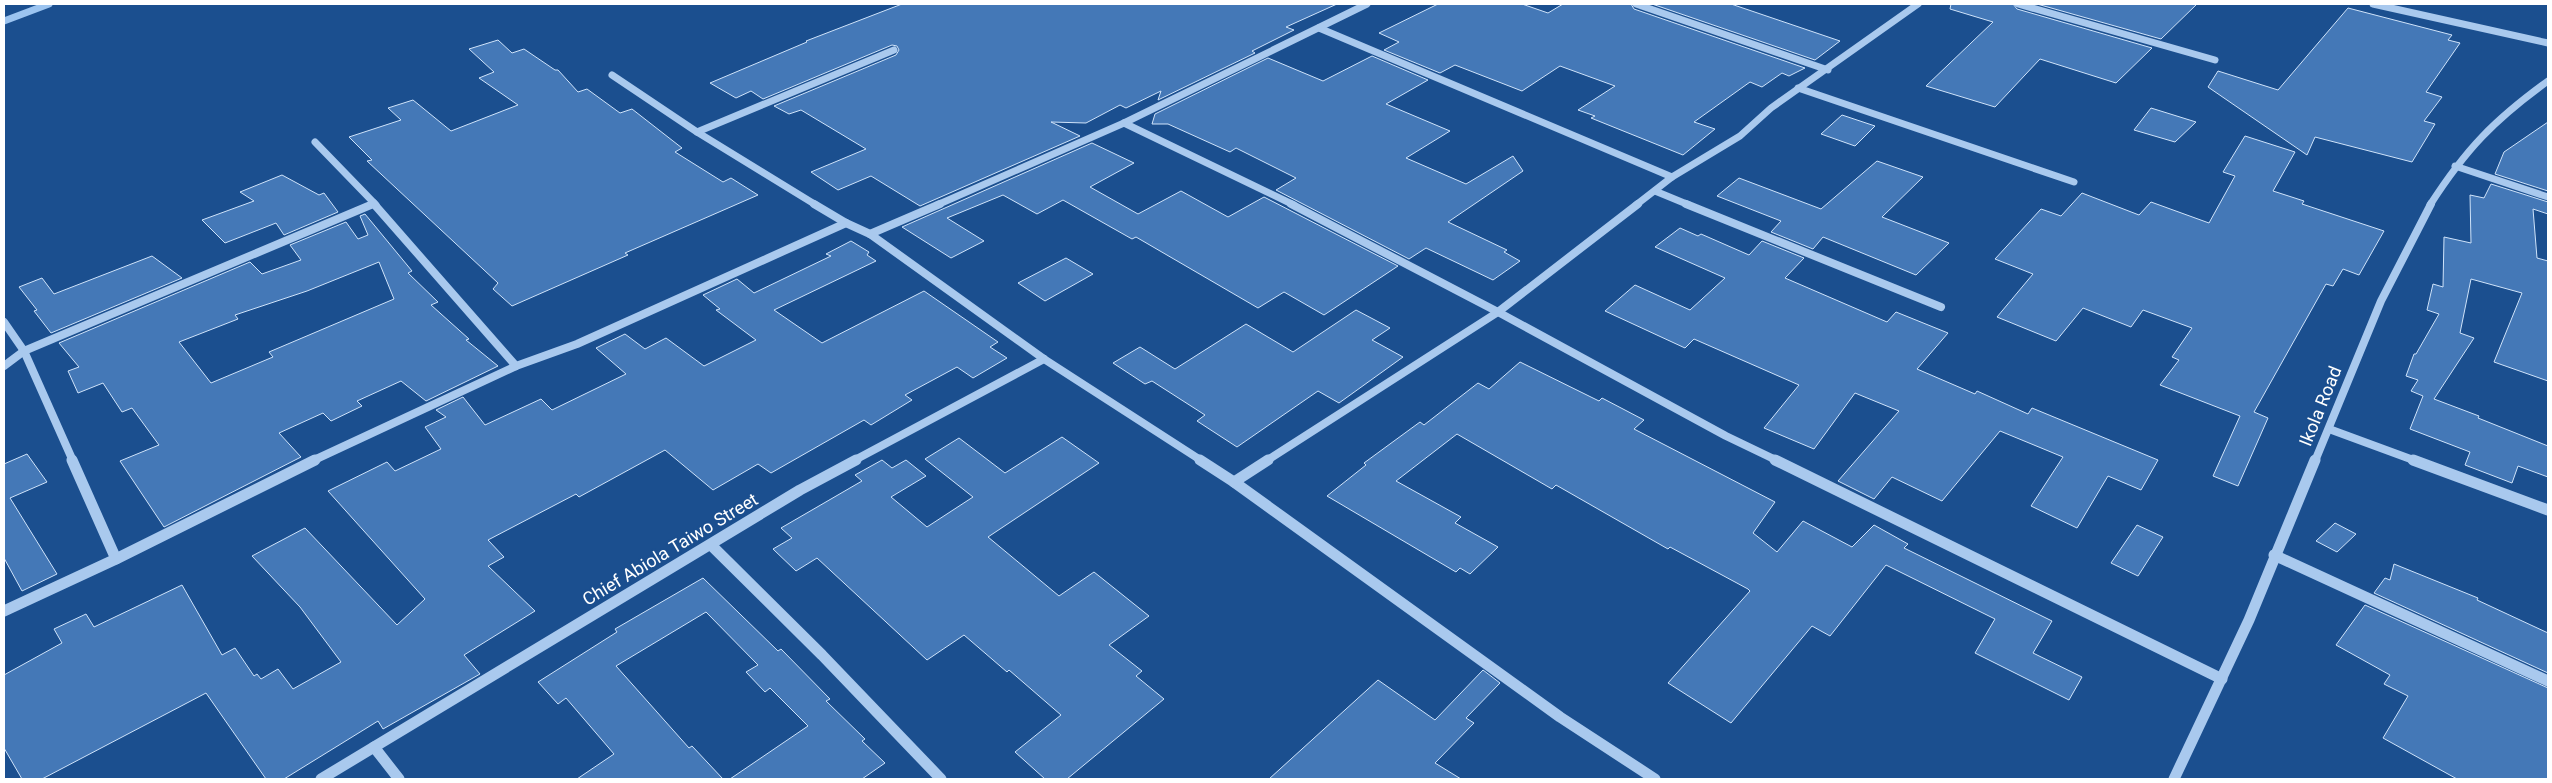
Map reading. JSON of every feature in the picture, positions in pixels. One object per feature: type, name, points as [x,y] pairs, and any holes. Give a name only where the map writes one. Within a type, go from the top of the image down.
[{"type":"street","points":[[870,234],[1124,124],[1367,4]]},
{"type":"street","points":[[1636,4],[1828,70]]},
{"type":"street","points":[[1234,482],[1498,312],[1672,177],[1740,136],[1771,108],[1798,88],[1828,70],[1918,4]]},
{"type":"street","points":[[2018,4],[2215,60]]},
{"type":"street","points":[[2373,4],[2548,43]]},
{"type":"street","points":[[1319,28],[1672,177]]},
{"type":"street","points":[[697,132],[894,50]]},
{"type":"street","points":[[612,75],[697,132],[846,223],[870,234],[1044,359],[1234,482],[1560,717],[1655,779]]},
{"type":"street","name":"Ikola Road","points":[[2174,779],[2222,679],[2329,430],[2381,300],[2423,215],[2455,166],[2489,127],[2516,104],[2548,81]]},
{"type":"street","points":[[1798,88],[2074,182]]},
{"type":"street","points":[[1124,124],[1277,196],[1498,312],[1726,436],[2222,679]]},
{"type":"street","points":[[315,142],[374,202],[516,366]]},
{"type":"street","points":[[2455,166],[2548,197]]},
{"type":"street","points":[[1655,191],[1941,307]]},
{"type":"street","points":[[4,366],[24,350],[374,202]]},
{"type":"street","points":[[4,611],[116,559],[304,465],[516,366],[577,344],[846,223]]},
{"type":"street","points":[[4,322],[24,350],[116,559]]},
{"type":"street","name":"Chief Abiola Taiwo Street","points":[[321,779],[800,490],[1044,359]]},
{"type":"street","points":[[2329,430],[2548,510]]},
{"type":"street","points":[[711,545],[822,655],[940,779]]},
{"type":"street","points":[[2274,555],[2548,681]]},
{"type":"street","points":[[374,747],[399,779]]},
{"type":"building","points":[[902,4],[1337,4],[1286,27],[1294,30],[1252,51],[1255,53],[1158,100],[1161,91],[1126,108],[1120,105],[1086,123],[1051,122],[1080,136],[920,206],[871,176],[838,190],[811,172],[866,149],[801,110],[789,114],[774,106],[896,55],[899,50],[897,46],[892,45],[763,99],[751,91],[736,98],[710,83],[806,41]]},
{"type":"building","points":[[1438,4],[1522,4],[1548,13],[1563,4],[1631,4],[1634,9],[1805,68],[1789,76],[1782,73],[1762,87],[1750,82],[1694,122],[1715,129],[1683,155],[1591,118],[1595,116],[1578,110],[1615,86],[1560,66],[1522,91],[1455,65],[1440,73],[1384,50],[1399,42],[1379,33]]},
{"type":"building","points":[[1652,4],[1731,4],[1840,41],[1815,60]]},
{"type":"building","points":[[1951,4],[2013,4],[2017,9],[2152,48],[2116,83],[2040,59],[1995,107],[1926,86],[1993,22],[1950,9]]},
{"type":"building","points":[[2037,4],[2197,4],[2161,39]]},
{"type":"building","points":[[2348,8],[2452,35],[2448,40],[2460,43],[2426,92],[2442,97],[2424,121],[2435,124],[2412,162],[2315,137],[2307,155],[2208,87],[2218,71],[2278,90]]},
{"type":"building","points":[[498,40],[512,53],[524,49],[555,70],[558,70],[578,92],[587,89],[620,113],[632,109],[682,148],[675,152],[723,182],[731,178],[758,195],[625,253],[628,255],[512,306],[493,289],[498,283],[367,161],[372,160],[349,137],[401,120],[388,108],[413,100],[451,131],[518,105],[479,78],[494,72],[469,49]]},
{"type":"building","points":[[1372,56],[1428,80],[1386,104],[1450,131],[1406,158],[1466,184],[1513,156],[1523,171],[1448,222],[1507,250],[1504,252],[1520,261],[1493,280],[1426,248],[1409,259],[1276,190],[1296,178],[1236,148],[1230,152],[1168,124],[1152,124],[1155,114],[1268,58],[1323,81]]},
{"type":"building","points":[[2151,108],[2196,122],[2175,142],[2134,130]]},
{"type":"building","points":[[1842,115],[1875,126],[1855,146],[1821,134]]},
{"type":"building","points":[[2548,122],[2548,191],[2495,174],[2504,152]]},
{"type":"building","points":[[2245,136],[2295,152],[2273,191],[2304,201],[2302,204],[2384,231],[2359,275],[2343,269],[2333,286],[2326,284],[2254,412],[2268,418],[2238,486],[2213,476],[2240,416],[2160,385],[2179,360],[2172,357],[2192,328],[2143,310],[2131,327],[2083,308],[2056,341],[1997,317],[2033,274],[1995,259],[2041,209],[2061,216],[2082,193],[2139,215],[2151,202],[2209,223],[2235,176],[2223,172]]},
{"type":"building","points":[[1092,143],[1134,163],[1090,187],[1138,214],[1181,191],[1228,217],[1264,197],[1398,266],[1324,315],[1284,292],[1258,308],[1136,237],[1132,239],[1063,200],[1037,214],[1003,195],[947,218],[984,241],[951,258],[902,227]]},
{"type":"building","points":[[1877,161],[1923,177],[1882,217],[1949,243],[1916,275],[1823,237],[1813,249],[1771,232],[1781,221],[1717,196],[1739,178],[1821,209]]},
{"type":"building","points":[[282,175],[319,195],[324,193],[338,212],[284,235],[276,223],[225,243],[202,220],[254,201],[240,192]]},
{"type":"building","points":[[2491,184],[2548,202],[2548,214],[2533,209],[2537,258],[2548,261],[2548,381],[2494,362],[2522,293],[2471,279],[2460,333],[2474,338],[2434,399],[2548,446],[2548,477],[2518,466],[2512,483],[2465,465],[2470,452],[2410,429],[2423,396],[2411,391],[2418,380],[2406,376],[2414,354],[2416,354],[2439,314],[2427,310],[2433,284],[2443,287],[2444,237],[2471,243],[2470,195],[2484,198]]},
{"type":"building","points":[[365,214],[412,271],[408,273],[438,302],[431,305],[469,339],[466,340],[498,366],[426,401],[401,381],[357,401],[362,406],[331,421],[323,413],[279,433],[301,457],[164,527],[120,461],[159,445],[132,408],[122,412],[103,383],[78,393],[68,371],[79,367],[59,343],[250,262],[262,274],[301,260],[290,245],[346,222],[358,239],[368,235],[360,216]],"holes":[[[379,262],[394,299],[269,352],[273,357],[211,383],[179,342],[238,319],[235,315],[307,291]]]},
{"type":"building","points":[[1680,228],[1698,236],[1701,234],[1749,255],[1762,241],[1804,258],[1785,278],[1887,322],[1896,312],[1948,333],[1917,369],[1975,394],[1977,391],[2028,414],[2032,408],[2158,460],[2141,490],[2108,476],[2077,528],[2031,506],[2063,457],[2000,431],[1942,501],[1892,477],[1874,499],[1838,481],[1899,411],[1855,393],[1814,449],[1764,428],[1799,385],[1694,339],[1685,348],[1605,311],[1635,285],[1690,310],[1725,278],[1655,247]]},
{"type":"building","points":[[851,241],[869,252],[867,255],[876,261],[774,310],[822,343],[924,291],[998,342],[990,347],[1007,358],[973,378],[957,367],[905,395],[912,400],[871,425],[864,420],[771,473],[758,464],[713,490],[665,450],[579,497],[576,494],[488,540],[504,557],[488,566],[535,611],[464,655],[480,674],[383,729],[378,721],[284,779],[266,779],[206,693],[42,779],[22,779],[4,748],[4,675],[62,643],[54,629],[86,614],[94,627],[182,585],[222,655],[235,648],[254,676],[257,674],[261,679],[278,669],[293,689],[341,662],[300,607],[252,556],[305,528],[397,625],[425,599],[328,491],[387,462],[395,471],[441,449],[425,427],[446,417],[436,410],[463,397],[485,425],[541,399],[552,410],[626,374],[596,348],[625,334],[645,349],[666,338],[704,366],[756,340],[716,310],[720,309],[703,295],[737,279],[754,293],[831,256],[826,254]]},
{"type":"building","points":[[152,256],[182,278],[51,333],[34,311],[37,310],[19,287],[42,278],[54,294]]},
{"type":"building","points":[[1066,258],[1093,274],[1045,301],[1018,283]]},
{"type":"building","points":[[1356,310],[1390,328],[1372,340],[1403,357],[1339,403],[1318,391],[1237,447],[1197,421],[1205,415],[1152,381],[1145,384],[1113,363],[1140,347],[1175,369],[1246,324],[1293,352]]},
{"type":"building","points":[[1520,362],[1599,401],[1602,398],[1644,420],[1634,429],[1775,502],[1753,533],[1777,552],[1803,521],[1852,547],[1874,525],[1908,544],[1904,548],[2052,621],[2033,653],[2082,677],[2069,700],[1975,653],[1995,619],[1886,565],[1830,636],[1812,626],[1731,723],[1668,683],[1750,591],[1748,589],[1670,547],[1668,549],[1556,485],[1552,489],[1457,434],[1396,481],[1461,517],[1455,523],[1498,547],[1470,574],[1460,568],[1456,572],[1327,496],[1366,465],[1364,463],[1420,422],[1424,425],[1478,383],[1489,389]]},
{"type":"building","points":[[1062,437],[1099,463],[988,537],[1059,596],[1094,572],[1149,616],[1109,645],[1142,671],[1136,676],[1164,699],[1067,779],[1045,779],[1015,752],[1061,715],[1009,670],[1007,672],[964,635],[927,660],[817,558],[796,571],[773,549],[792,538],[781,528],[862,481],[855,475],[882,460],[892,468],[906,460],[926,476],[891,497],[927,527],[973,497],[925,459],[959,438],[1005,473]]},
{"type":"building","points":[[27,454],[47,482],[10,498],[57,574],[22,591],[4,558],[4,464]]},
{"type":"building","points":[[2335,523],[2356,534],[2337,552],[2316,541]]},
{"type":"building","points":[[2137,525],[2163,537],[2138,576],[2111,563]]},
{"type":"building","points":[[2394,564],[2478,598],[2477,600],[2548,633],[2548,673],[2374,593],[2385,578],[2390,580]]},
{"type":"building","points":[[703,578],[778,651],[781,649],[830,699],[826,701],[865,739],[862,741],[885,763],[862,779],[730,779],[808,726],[770,688],[765,692],[746,672],[758,665],[706,612],[616,666],[689,748],[692,746],[723,779],[577,779],[614,754],[566,698],[558,704],[538,682],[617,632],[615,629]]},
{"type":"building","points":[[2365,605],[2548,688],[2548,779],[2457,779],[2383,738],[2408,696],[2384,684],[2390,675],[2336,645]]},
{"type":"building","points":[[1483,670],[1500,683],[1466,718],[1474,723],[1435,763],[1461,779],[1269,779],[1378,680],[1435,720]]},
{"type":"waterway","points":[[4,21],[49,4]]}]
